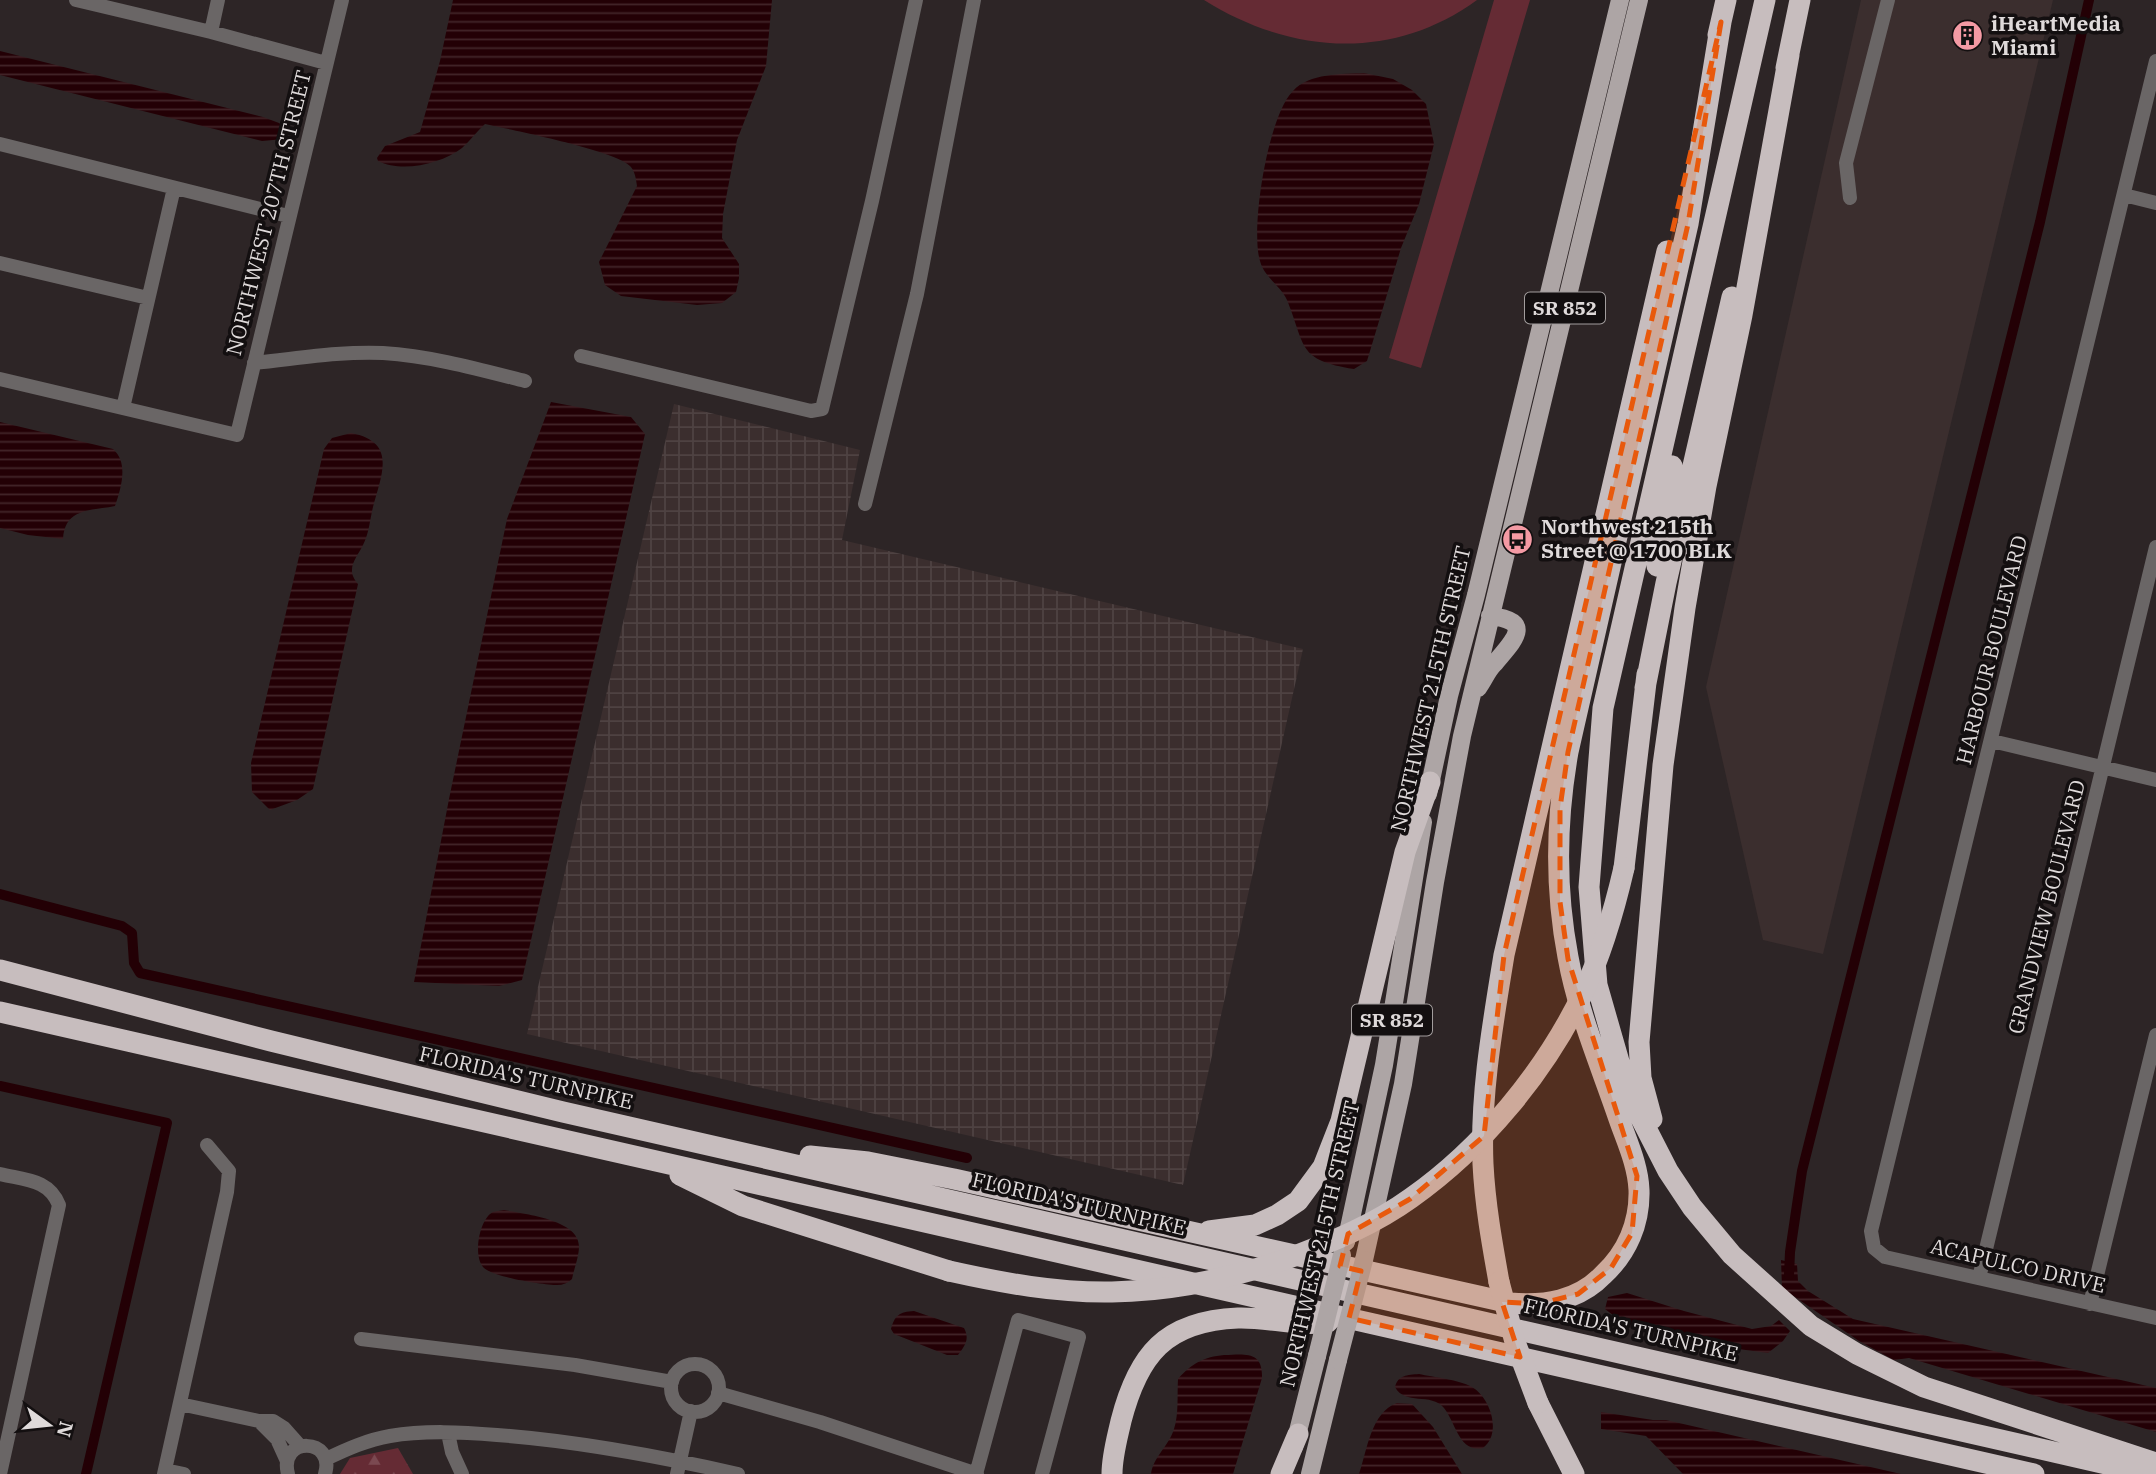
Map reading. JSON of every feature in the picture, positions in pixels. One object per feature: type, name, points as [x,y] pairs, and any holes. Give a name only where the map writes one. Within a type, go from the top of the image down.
[{"type":"highway","points":[[1574,1474],[1538,1403],[1512,1332],[1499,1282],[1488,1220],[1483,1161],[1490,1039],[1504,955],[1726,0]]},
{"type":"highway","points":[[1765,0],[1603,708],[1589,887],[1597,985],[1628,1093],[1668,1171],[1692,1207],[1732,1255],[1811,1326],[1857,1354],[1924,1387],[2156,1463]]},
{"type":"highway","points":[[1755,1276],[1688,1186],[1661,1139],[1650,1113],[1642,1078],[1639,1042],[1663,765],[1685,608],[1800,0]]},
{"type":"highway","points":[[725,1148],[868,1162],[1488,1299],[1524,1304],[1550,1303],[1578,1294],[1611,1268],[1629,1239],[1639,1204],[1637,1176],[1591,1041],[1568,958],[1560,902],[1560,808],[1568,751],[1688,223],[1721,22]]},
{"type":"highway","points":[[1645,688],[1680,520],[1789,55]]},
{"type":"highway","points":[[650,1161],[743,1206],[949,1271],[1032,1287],[1110,1292],[1153,1290],[1244,1274],[1325,1244],[1372,1222],[1410,1199],[1454,1165],[1493,1126],[1549,1053],[1583,994],[1614,914],[1625,868],[1655,575],[1681,411],[1692,361],[1694,316]]},
{"type":"highway","points":[[1193,1233],[1243,1227],[1277,1215],[1298,1201],[1323,1167],[1341,1121],[1405,852],[1430,782]]},
{"type":"highway","name":"FLORIDA'S TURNPIKE","points":[[0,970],[411,1076],[2150,1474]]},
{"type":"highway","points":[[0,1013],[2034,1474]]},
{"type":"highway","points":[[1112,1474],[1114,1450],[1131,1385],[1150,1353],[1171,1336],[1200,1325],[1234,1318],[1316,1324],[1352,1319]]},
{"type":"highway","points":[[1281,1474],[1298,1434]]},
{"type":"main road","name":"NORTHWEST 215TH STREET","points":[[1288,1474],[1342,1255],[1384,1065],[1430,782],[1620,0]]},
{"type":"main road","name":"NORTHWEST 215TH STREET","points":[[1310,1474],[1364,1260],[1403,1084],[1444,828],[1470,699],[1639,0]]},
{"type":"main road","points":[[1470,699],[1489,669],[1510,647],[1517,635],[1517,627],[1513,622],[1504,617],[1490,616]]},
{"type":"street","points":[[76,0],[326,63]]},
{"type":"street","points":[[211,32],[218,0]]},
{"type":"street","name":"NORTHWEST 207TH STREET","points":[[122,408],[237,435],[342,0]]},
{"type":"street","points":[[582,356],[811,411],[822,409],[869,214],[916,0]]},
{"type":"street","points":[[865,504],[917,294],[974,0]]},
{"type":"street","points":[[1850,198],[1846,163],[1888,0]]},
{"type":"street","name":"HARBOUR BOULEVARD","points":[[1874,1248],[1871,1231],[2156,61]]},
{"type":"street","points":[[0,144],[288,216]]},
{"type":"street","points":[[0,379],[122,408],[174,188]]},
{"type":"street","points":[[2124,195],[2156,203]]},
{"type":"street","points":[[0,262],[148,299]]},
{"type":"street","points":[[254,363],[314,356],[382,353],[438,360],[525,381]]},
{"type":"street","name":"GRANDVIEW BOULEVARD","points":[[1979,1278],[2156,547]]},
{"type":"street","points":[[1992,741],[2156,780]]},
{"type":"street","points":[[2090,1304],[2156,1035]]},
{"type":"street","points":[[184,1474],[165,1472],[227,1192],[229,1171],[207,1145]]},
{"type":"street","points":[[0,1174],[42,1184],[54,1193],[59,1205],[0,1474]]},
{"type":"street","name":"ACAPULCO DRIVE","points":[[1874,1248],[1885,1257],[2156,1318]]},
{"type":"street","points":[[718,1393],[820,1422],[976,1474],[1018,1320],[1079,1336],[1042,1474]]},
{"type":"street","points":[[361,1339],[575,1365],[672,1382]]},
{"type":"street","points":[[701,1365],[714,1374],[718,1381],[718,1393],[713,1404],[707,1409],[691,1411],[676,1402],[672,1394],[672,1382],[685,1367],[701,1365]]},
{"type":"street","points":[[180,1404],[259,1421],[273,1421],[285,1428],[300,1447]]},
{"type":"street","points":[[679,1467],[691,1411]]},
{"type":"street","points":[[259,1421],[276,1438],[288,1468]]},
{"type":"street","points":[[449,1433],[452,1452],[462,1474]]},
{"type":"street","points":[[326,1459],[358,1443],[390,1436],[449,1433],[528,1437],[603,1447],[679,1467],[738,1474]]},
{"type":"street","points":[[288,1468],[290,1455],[300,1447],[313,1446],[326,1459],[325,1474]]},
{"type":"highlighted area","points":[[1721,22],[1688,224],[1568,752],[1560,808],[1560,902],[1568,959],[1637,1176],[1632,1233],[1611,1268],[1578,1294],[1538,1304],[1502,1302],[1520,1357],[1349,1318],[1361,1271],[1340,1266],[1348,1234],[1410,1199],[1484,1136],[1504,955]]},
{"type":"shaded area","points":[[453,0],[772,0],[766,66],[737,140],[723,214],[722,238],[739,264],[736,292],[722,303],[697,305],[621,296],[605,285],[599,262],[637,186],[630,166],[604,154],[562,141],[485,124],[462,148],[433,162],[398,166],[378,161],[377,158],[385,146],[420,132],[440,61]]},
{"type":"shaded area","points":[[1861,0],[2053,0],[1823,954],[1763,940],[1706,687]]},
{"type":"shaded area","points":[[0,51],[263,117],[279,123],[287,130],[284,139],[262,141],[0,75]]},
{"type":"shaded area","points":[[1364,73],[1393,79],[1412,90],[1426,104],[1434,144],[1419,204],[1401,248],[1367,361],[1354,369],[1322,361],[1306,349],[1287,300],[1262,267],[1257,224],[1269,147],[1284,104],[1293,91],[1317,78]]},
{"type":"shaded area","points":[[551,402],[631,417],[645,434],[522,980],[499,986],[414,982],[507,519]]},
{"type":"shaded area","points":[[674,404],[860,450],[842,540],[1303,649],[1183,1185],[527,1034]]},
{"type":"shaded area","points":[[0,422],[113,449],[122,468],[115,506],[89,510],[74,516],[65,529],[63,539],[0,528]]},
{"type":"shaded area","points":[[351,433],[366,437],[381,451],[383,461],[380,482],[367,536],[352,569],[358,584],[313,789],[297,800],[270,810],[252,792],[251,763],[324,449],[332,438]]},
{"type":"shaded area","points":[[504,1210],[561,1224],[577,1237],[579,1246],[572,1279],[561,1285],[541,1284],[507,1277],[483,1267],[478,1255],[481,1230],[488,1216]]},
{"type":"shaded area","points":[[1781,1260],[1797,1264],[1798,1281],[1808,1291],[1853,1319],[2156,1388],[2156,1432],[1909,1358],[1894,1360],[1859,1341],[1782,1288]]},
{"type":"shaded area","points":[[1627,1293],[1752,1329],[1771,1326],[1779,1320],[1790,1331],[1783,1341],[1768,1353],[1731,1348],[1633,1326],[1622,1322],[1605,1309],[1608,1297]]},
{"type":"shaded area","points":[[914,1311],[964,1328],[966,1342],[958,1355],[947,1355],[894,1334],[891,1329],[896,1317],[901,1313]]},
{"type":"shaded area","points":[[1224,1355],[1252,1356],[1262,1369],[1262,1378],[1233,1474],[1151,1474],[1176,1423],[1178,1379],[1199,1362]]},
{"type":"shaded area","points":[[1419,1374],[1461,1382],[1479,1392],[1489,1407],[1493,1425],[1489,1442],[1483,1448],[1468,1446],[1463,1441],[1439,1403],[1399,1393],[1395,1387],[1401,1378]]},
{"type":"shaded area","points":[[1397,1403],[1412,1404],[1433,1427],[1462,1474],[1359,1474],[1376,1423],[1388,1408]]},
{"type":"shaded area","points":[[1601,1412],[1666,1420],[1901,1474],[1683,1474],[1646,1436],[1601,1429]]},
{"type":"green space","points":[[1204,0],[1477,0],[1444,20],[1411,34],[1341,44],[1271,32]]},
{"type":"green space","points":[[1494,0],[1530,0],[1421,368],[1389,358]]},
{"type":"green space","points":[[398,1448],[413,1474],[340,1474],[350,1458]]},
{"type":"waterway","points":[[1789,1275],[1802,1171],[2040,222],[2089,0]]},
{"type":"waterway","points":[[0,894],[122,926],[132,933],[134,963],[140,973],[967,1158]]},
{"type":"waterway","points":[[0,1086],[167,1123],[86,1474]]},
{"type":"place","name":"iHeartMedia Miami","points":[[1968,36]]},
{"type":"place","name":"Northwest 215th Street @ 1700 BLK","points":[[1518,539]]}]
